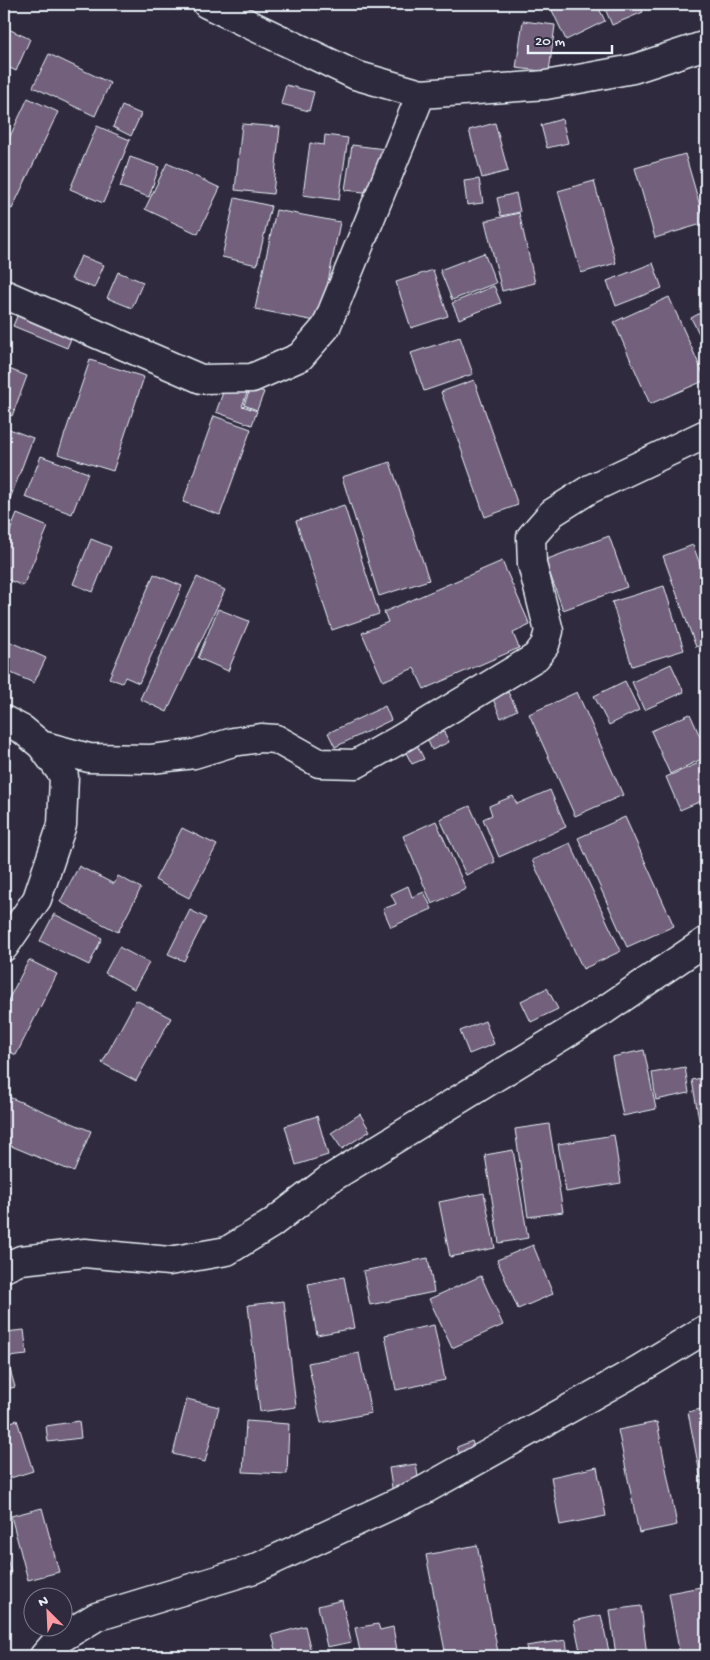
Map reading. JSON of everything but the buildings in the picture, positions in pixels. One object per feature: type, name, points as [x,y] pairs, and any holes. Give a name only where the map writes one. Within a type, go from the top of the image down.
[{"type":"street","points":[[207,4],[355,76],[421,94],[546,85],[633,69],[706,45]]},
{"type":"street","points":[[4,294],[202,379],[252,378],[300,357],[326,326],[421,94]]},
{"type":"street","points":[[41,745],[89,758],[151,759],[194,754],[233,742],[261,738],[276,739],[319,763],[356,764],[536,657],[544,645],[549,631],[532,564],[531,537],[552,513],[590,489],[706,434]]},
{"type":"street","points":[[4,720],[23,730],[41,745],[64,776],[62,825],[38,899],[4,947]]},
{"type":"street","points":[[4,1268],[21,1260],[85,1253],[170,1261],[227,1251],[271,1224],[328,1180],[606,1009],[706,941]]},
{"type":"street","points":[[44,1656],[58,1640],[96,1617],[254,1569],[424,1490],[638,1370],[706,1329]]}]
